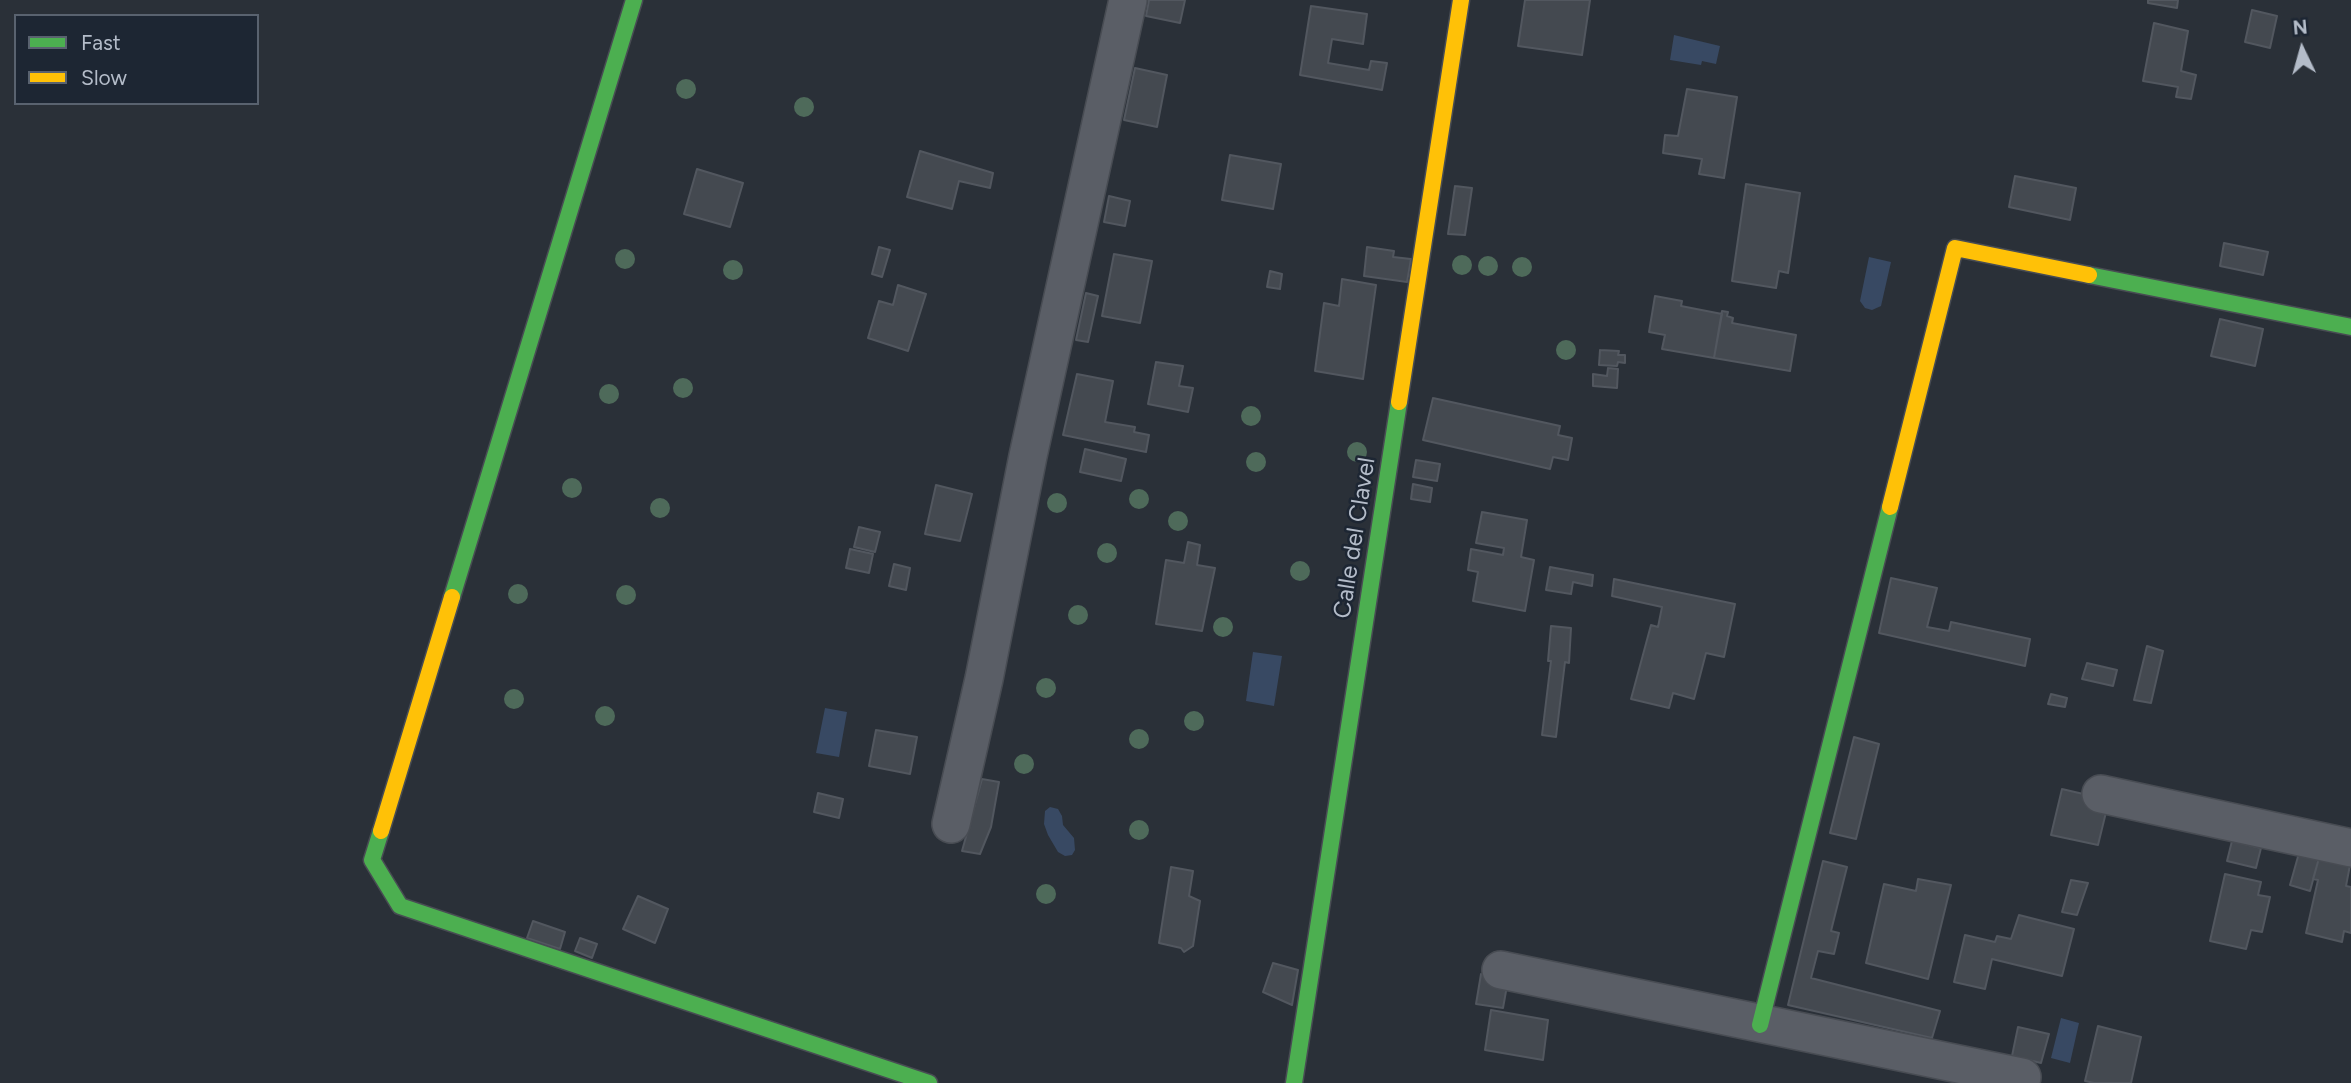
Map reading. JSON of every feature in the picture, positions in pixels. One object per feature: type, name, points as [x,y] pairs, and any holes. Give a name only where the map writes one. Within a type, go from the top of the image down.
[{"type":"street","points":[[634,0],[372,860],[400,906],[929,1083]]},
{"type":"street","points":[[951,824],[1128,0]]},
{"type":"street","name":"Calle del Clavel","points":[[1294,1083],[1461,0]]},
{"type":"street","points":[[1760,1025],[1955,248],[2351,327]]},
{"type":"street","points":[[2101,794],[2351,848]]},
{"type":"street","points":[[1501,970],[2022,1077]]},
{"type":"water","points":[[1674,35],[1720,46],[1716,64],[1702,61],[1701,65],[1670,60]]},
{"type":"water","points":[[1869,257],[1891,262],[1881,306],[1872,310],[1865,308],[1860,301]]},
{"type":"water","points":[[1253,652],[1282,656],[1274,706],[1246,701]]},
{"type":"water","points":[[825,708],[847,712],[839,757],[816,753]]},
{"type":"water","points":[[1050,807],[1058,809],[1063,825],[1074,838],[1075,850],[1072,855],[1065,856],[1058,852],[1048,835],[1044,824],[1045,811]]},
{"type":"water","points":[[2061,1018],[2079,1023],[2070,1063],[2051,1058]]},
{"type":"building","points":[[1149,0],[1185,0],[1180,23],[1146,16]]},
{"type":"building","points":[[1525,0],[1590,0],[1582,55],[1518,46]]},
{"type":"building","points":[[2148,0],[2178,0],[2177,8],[2148,3]]},
{"type":"building","points":[[1311,6],[1367,14],[1363,44],[1332,39],[1328,63],[1369,70],[1371,61],[1387,63],[1382,90],[1300,75]]},
{"type":"building","points":[[2252,10],[2277,16],[2270,48],[2245,42]]},
{"type":"building","points":[[2154,23],[2188,31],[2181,71],[2196,75],[2191,99],[2176,97],[2178,87],[2143,81]]},
{"type":"building","points":[[1135,68],[1167,75],[1157,127],[1124,120]]},
{"type":"building","points":[[1687,89],[1737,97],[1724,178],[1699,174],[1702,159],[1663,153],[1665,135],[1678,136]]},
{"type":"building","points":[[920,151],[993,173],[990,188],[959,181],[952,209],[907,197]]},
{"type":"building","points":[[1230,155],[1281,164],[1273,209],[1222,200]]},
{"type":"building","points":[[697,169],[743,183],[730,227],[684,214]]},
{"type":"building","points":[[2015,176],[2076,188],[2070,220],[2009,207]]},
{"type":"building","points":[[1746,184],[1800,193],[1788,273],[1779,271],[1776,288],[1732,281]]},
{"type":"building","points":[[1455,186],[1472,188],[1465,235],[1448,234]]},
{"type":"building","points":[[1109,196],[1130,201],[1125,226],[1104,222]]},
{"type":"building","points":[[2224,243],[2268,252],[2263,275],[2220,266]]},
{"type":"building","points":[[879,247],[890,250],[882,277],[872,274]]},
{"type":"building","points":[[1367,247],[1394,251],[1393,257],[1411,259],[1407,282],[1364,276]]},
{"type":"building","points":[[1114,254],[1152,261],[1140,323],[1102,316]]},
{"type":"building","points":[[1270,271],[1282,274],[1280,289],[1267,287]]},
{"type":"building","points":[[1342,279],[1376,285],[1363,379],[1315,371],[1324,303],[1339,306]]},
{"type":"building","points":[[898,285],[926,294],[908,351],[868,338],[879,301],[893,305]]},
{"type":"building","points":[[1086,293],[1098,296],[1088,342],[1076,340]]},
{"type":"building","points":[[1655,296],[1682,301],[1681,306],[1722,314],[1714,358],[1662,349],[1665,335],[1649,332]]},
{"type":"building","points":[[1722,311],[1728,312],[1727,316],[1733,318],[1732,323],[1796,335],[1790,371],[1714,358]]},
{"type":"building","points":[[2220,319],[2263,329],[2255,366],[2211,356]]},
{"type":"building","points":[[1600,350],[1619,351],[1618,355],[1625,355],[1625,363],[1618,362],[1617,366],[1599,365]]},
{"type":"building","points":[[1156,362],[1183,366],[1179,386],[1193,388],[1188,412],[1148,404]]},
{"type":"building","points":[[1608,368],[1618,369],[1617,388],[1593,386],[1593,374],[1607,376]]},
{"type":"building","points":[[1077,374],[1113,381],[1105,422],[1135,427],[1134,432],[1149,435],[1146,452],[1063,435]]},
{"type":"building","points":[[1433,398],[1560,426],[1558,435],[1572,438],[1568,460],[1553,457],[1550,469],[1423,440]]},
{"type":"building","points":[[1085,449],[1126,459],[1121,481],[1080,472]]},
{"type":"building","points":[[1416,460],[1440,464],[1437,481],[1413,477]]},
{"type":"building","points":[[1413,484],[1432,488],[1430,502],[1411,499]]},
{"type":"building","points":[[936,485],[972,494],[960,541],[925,534]]},
{"type":"building","points":[[1482,512],[1527,520],[1521,557],[1534,560],[1525,611],[1473,601],[1478,572],[1468,570],[1471,549],[1503,555],[1504,548],[1476,543]]},
{"type":"building","points":[[859,527],[880,532],[875,552],[854,547]]},
{"type":"building","points":[[1188,542],[1200,545],[1197,565],[1215,568],[1202,631],[1156,624],[1166,560],[1184,563]]},
{"type":"building","points":[[850,549],[873,554],[869,573],[846,568]]},
{"type":"building","points":[[894,564],[910,568],[906,590],[889,586]]},
{"type":"building","points":[[1550,567],[1593,575],[1592,586],[1573,582],[1571,594],[1546,590]]},
{"type":"building","points":[[1891,578],[1937,588],[1927,627],[1949,631],[1951,622],[2030,639],[2025,666],[1879,633]]},
{"type":"building","points":[[1614,579],[1735,604],[1724,657],[1706,653],[1694,699],[1673,693],[1669,708],[1631,699],[1651,625],[1658,627],[1662,607],[1612,596]]},
{"type":"building","points":[[1551,626],[1571,628],[1569,663],[1565,662],[1556,737],[1542,735],[1551,661],[1548,661]]},
{"type":"building","points":[[2147,646],[2163,651],[2151,703],[2134,700]]},
{"type":"building","points":[[2087,663],[2117,670],[2113,686],[2082,679]]},
{"type":"building","points":[[2051,694],[2067,698],[2065,707],[2048,704]]},
{"type":"building","points":[[876,730],[917,737],[910,774],[869,766]]},
{"type":"building","points":[[1854,737],[1879,744],[1856,839],[1830,833]]},
{"type":"building","points":[[982,779],[999,782],[991,827],[980,854],[962,851]]},
{"type":"building","points":[[2062,789],[2109,800],[2098,845],[2051,835]]},
{"type":"building","points":[[818,793],[843,799],[839,818],[814,812]]},
{"type":"building","points":[[2232,841],[2261,848],[2256,868],[2227,861]]},
{"type":"building","points":[[2299,853],[2319,858],[2310,891],[2290,885]]},
{"type":"building","points":[[2319,858],[2350,865],[2346,886],[2351,887],[2351,933],[2344,931],[2342,942],[2306,933],[2318,880],[2313,879]]},
{"type":"building","points":[[1823,861],[1847,867],[1831,931],[1839,933],[1834,954],[1818,951],[1811,978],[1940,1011],[1932,1038],[1788,1005]]},
{"type":"building","points":[[1171,867],[1193,871],[1189,896],[1200,901],[1193,946],[1184,952],[1181,948],[1159,943]]},
{"type":"building","points":[[2225,874],[2261,882],[2258,895],[2270,897],[2262,932],[2251,930],[2246,949],[2210,941]]},
{"type":"building","points":[[1918,879],[1951,885],[1928,979],[1866,963],[1884,884],[1916,891]]},
{"type":"building","points":[[2071,880],[2088,883],[2077,915],[2062,912]]},
{"type":"building","points":[[638,896],[668,909],[655,943],[623,929]]},
{"type":"building","points":[[2019,915],[2074,929],[2062,976],[1992,959],[1985,989],[1954,982],[1965,935],[1995,942],[1997,936],[2011,939]]},
{"type":"building","points":[[533,921],[565,932],[560,949],[527,938]]},
{"type":"building","points":[[580,938],[597,944],[592,958],[575,951]]},
{"type":"building","points":[[1273,963],[1298,970],[1292,1005],[1263,992]]},
{"type":"building","points":[[1481,974],[1508,980],[1503,1008],[1476,1004]]},
{"type":"building","points":[[1491,1010],[1548,1020],[1543,1060],[1485,1050]]},
{"type":"building","points":[[2098,1026],[2141,1037],[2131,1083],[2085,1081]]},
{"type":"building","points":[[2018,1027],[2049,1034],[2041,1063],[2012,1056]]},
{"type":"traffic: fast","points":[[452,597],[634,0]]},
{"type":"traffic: fast","points":[[2089,275],[2351,327]]},
{"type":"traffic: fast","points":[[1294,1083],[1399,402]]},
{"type":"traffic: fast","points":[[1760,1025],[1890,507]]},
{"type":"traffic: fast","points":[[381,831],[372,860],[400,906],[929,1083]]},
{"type":"traffic: slow","points":[[1399,402],[1461,0]]},
{"type":"traffic: slow","points":[[1890,507],[1955,248],[2089,275]]},
{"type":"traffic: slow","points":[[381,831],[452,597]]}]
